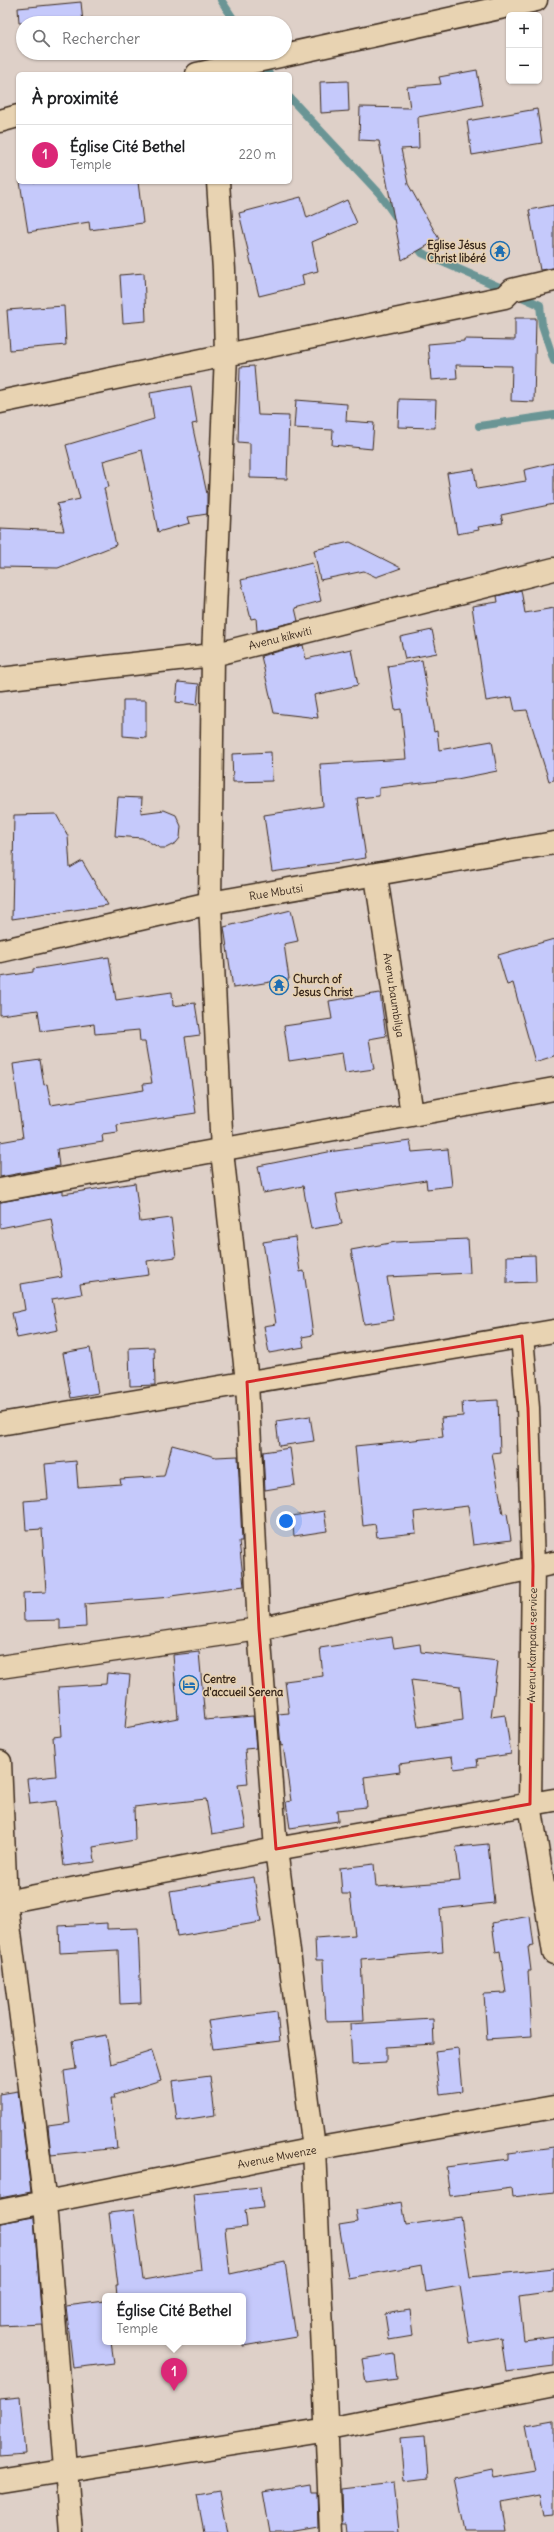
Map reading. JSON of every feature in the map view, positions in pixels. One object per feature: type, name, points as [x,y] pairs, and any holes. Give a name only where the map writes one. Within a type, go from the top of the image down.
[{"type":"street","points":[[292,53],[536,0]]},
{"type":"street","points":[[210,72],[259,60]]},
{"type":"street","points":[[0,121],[16,117]]},
{"type":"street","points":[[218,184],[224,270],[226,355],[213,655],[210,903],[222,1151],[247,1382],[259,1629],[276,1849],[314,2149],[328,2429],[331,2532]]},
{"type":"street","points":[[0,402],[226,355],[509,293],[554,280]]},
{"type":"street","name":"Avenu kikwiti","points":[[0,679],[213,655],[554,569]]},
{"type":"street","name":"Rue Mbutsi","points":[[0,951],[210,903],[376,876],[554,843]]},
{"type":"street","name":"Avenu baumbilya","points":[[376,876],[412,1114]]},
{"type":"street","points":[[0,1190],[222,1151],[412,1114],[554,1089]]},
{"type":"street","points":[[0,1424],[554,1331]]},
{"type":"street","name":"Avenu Kampala service","points":[[522,1336],[528,1408],[533,1566],[530,1804],[554,1953]]},
{"type":"street","points":[[0,1667],[259,1629],[533,1566],[554,1563]]},
{"type":"street","points":[[0,1762],[3,1903],[45,2204],[71,2532]]},
{"type":"street","points":[[3,1903],[276,1849],[554,1800]]},
{"type":"street","name":"Avenue Mwenze","points":[[0,2211],[45,2204],[314,2149],[554,2107]]},
{"type":"street","points":[[0,2481],[65,2469],[328,2429],[554,2385]]},
{"type":"highlighted area","points":[[522,1336],[528,1408],[533,1566],[530,1804],[276,1849],[259,1629],[247,1382]]},
{"type":"building","points":[[81,2],[82,16],[19,16],[18,8]]},
{"type":"building","points":[[477,70],[483,105],[418,117],[419,148],[401,149],[408,184],[439,239],[402,260],[379,141],[359,140],[360,107],[410,108],[407,87],[441,84],[439,77]]},
{"type":"building","points":[[348,81],[349,111],[321,113],[320,82]]},
{"type":"building","points":[[537,109],[542,143],[472,155],[467,121]]},
{"type":"building","points":[[20,184],[138,184],[143,223],[90,230],[89,222],[28,232]]},
{"type":"building","points":[[301,197],[307,218],[347,200],[357,223],[312,242],[318,271],[302,275],[304,285],[259,296],[239,213]]},
{"type":"building","points":[[554,205],[554,268],[540,270],[529,210]]},
{"type":"building","points":[[144,273],[146,321],[123,323],[120,275]]},
{"type":"building","points":[[64,306],[66,345],[10,350],[7,310]]},
{"type":"building","points":[[515,318],[536,318],[534,402],[511,401],[512,366],[456,365],[457,378],[431,380],[428,344],[464,341],[464,339],[515,340]]},
{"type":"building","points":[[254,366],[258,415],[289,416],[287,479],[250,478],[250,443],[238,442],[240,367]]},
{"type":"building","points":[[191,386],[197,423],[192,424],[207,494],[207,514],[188,517],[190,523],[158,532],[142,450],[103,461],[109,487],[104,488],[116,545],[58,568],[0,567],[0,528],[64,531],[57,504],[80,499],[66,445],[154,419],[150,393]]},
{"type":"building","points":[[399,399],[436,400],[435,428],[398,427]]},
{"type":"building","points":[[296,400],[347,404],[346,421],[374,423],[372,449],[332,445],[333,430],[294,428]]},
{"type":"building","points":[[554,463],[554,504],[501,515],[503,523],[478,527],[479,530],[457,534],[447,473],[474,469],[477,489],[526,481],[524,470]]},
{"type":"building","points":[[350,542],[401,568],[376,577],[364,571],[320,580],[314,550]]},
{"type":"building","points":[[312,563],[321,601],[295,608],[298,621],[257,631],[256,618],[251,619],[241,580]]},
{"type":"building","points":[[521,590],[525,613],[554,608],[554,780],[549,781],[527,710],[515,711],[512,697],[486,701],[472,606],[498,602],[497,596]]},
{"type":"building","points":[[432,630],[437,653],[405,659],[400,637]]},
{"type":"building","points":[[303,645],[306,659],[351,649],[358,685],[314,695],[318,718],[274,713],[261,656]]},
{"type":"building","points":[[422,660],[434,732],[437,731],[439,750],[492,741],[497,771],[457,779],[379,788],[379,796],[357,798],[366,858],[272,872],[264,815],[323,806],[320,764],[406,759],[401,709],[395,710],[388,666]]},
{"type":"building","points":[[178,682],[199,684],[197,705],[176,702]]},
{"type":"building","points":[[123,700],[146,700],[146,738],[123,736]]},
{"type":"building","points":[[271,752],[272,781],[233,782],[232,754]]},
{"type":"building","points":[[118,797],[142,798],[141,813],[164,810],[176,815],[181,826],[180,838],[176,843],[166,848],[160,848],[142,838],[115,836]]},
{"type":"building","points":[[56,814],[68,836],[70,868],[82,861],[108,905],[12,919],[14,815]]},
{"type":"building","points":[[291,910],[298,941],[284,944],[289,979],[233,988],[224,927]]},
{"type":"building","points":[[554,939],[554,1056],[535,1062],[513,983],[507,985],[498,955]]},
{"type":"building","points":[[109,957],[116,1000],[172,992],[173,1006],[195,1003],[200,1035],[185,1037],[196,1113],[117,1125],[118,1133],[102,1135],[103,1142],[57,1149],[59,1166],[0,1177],[0,1142],[23,1138],[13,1064],[40,1060],[44,1085],[47,1084],[51,1105],[144,1090],[143,1084],[152,1083],[145,1042],[140,1042],[139,1030],[95,1034],[94,1024],[41,1031],[38,1010],[0,1015],[0,977],[33,972],[33,969]]},
{"type":"building","points":[[380,993],[386,1036],[369,1039],[374,1069],[345,1073],[342,1053],[289,1061],[284,1026],[332,1019],[329,1001]]},
{"type":"building","points":[[410,1141],[412,1152],[448,1149],[452,1186],[427,1189],[426,1180],[336,1194],[342,1224],[311,1229],[303,1186],[263,1193],[258,1166],[328,1152]]},
{"type":"building","points":[[135,1183],[140,1222],[171,1218],[176,1257],[147,1261],[149,1275],[80,1284],[82,1294],[52,1299],[58,1330],[17,1338],[12,1313],[25,1310],[21,1284],[62,1277],[51,1218],[0,1228],[0,1202],[63,1191],[63,1194]]},
{"type":"building","points":[[295,1237],[300,1272],[304,1271],[313,1335],[302,1337],[304,1347],[269,1353],[264,1326],[276,1324],[263,1242]]},
{"type":"building","points":[[468,1239],[470,1273],[387,1277],[394,1320],[364,1324],[351,1250],[396,1242]]},
{"type":"building","points":[[535,1255],[536,1282],[507,1283],[507,1256]]},
{"type":"building","points":[[154,1347],[155,1385],[130,1386],[129,1348]]},
{"type":"building","points":[[90,1348],[98,1393],[71,1398],[63,1353]]},
{"type":"building","points":[[498,1400],[500,1452],[492,1453],[503,1514],[507,1513],[511,1540],[473,1545],[468,1506],[414,1512],[416,1533],[377,1537],[375,1524],[363,1526],[355,1446],[443,1437],[441,1418],[463,1416],[462,1402]]},
{"type":"building","points":[[310,1416],[314,1441],[279,1446],[276,1421]]},
{"type":"building","points":[[172,1445],[216,1457],[238,1456],[242,1541],[239,1541],[244,1586],[171,1597],[85,1604],[86,1627],[60,1629],[60,1620],[24,1621],[23,1593],[46,1592],[42,1529],[26,1530],[24,1501],[48,1499],[45,1464],[76,1461],[78,1487],[121,1484],[120,1479],[164,1476]]},
{"type":"building","points":[[290,1448],[295,1485],[265,1490],[263,1452]]},
{"type":"building","points":[[324,1511],[327,1531],[294,1536],[292,1516]]},
{"type":"building","points":[[392,1637],[394,1648],[420,1644],[421,1652],[498,1661],[491,1717],[505,1715],[511,1754],[477,1759],[478,1766],[454,1769],[452,1757],[399,1764],[400,1772],[364,1777],[367,1807],[337,1810],[338,1821],[290,1828],[286,1802],[291,1801],[283,1745],[281,1746],[278,1714],[289,1713],[285,1681],[323,1676],[320,1648]],"holes":[[[411,1680],[460,1686],[463,1720],[418,1727]]]},
{"type":"building","points":[[199,1652],[205,1720],[253,1716],[256,1748],[245,1749],[248,1784],[238,1785],[246,1828],[212,1834],[206,1799],[134,1807],[135,1840],[93,1847],[95,1862],[64,1866],[56,1801],[30,1804],[27,1779],[56,1776],[53,1737],[61,1736],[58,1687],[106,1684],[107,1673],[130,1675],[125,1728],[178,1718],[173,1655]]},
{"type":"building","points":[[488,1844],[494,1903],[440,1909],[443,1952],[361,1959],[364,2021],[326,2022],[323,1960],[316,1960],[315,1938],[355,1935],[350,1894],[342,1894],[340,1868],[374,1864],[376,1887],[460,1881],[456,1847]]},
{"type":"building","points":[[254,1877],[261,1922],[177,1936],[170,1891]]},
{"type":"building","points":[[530,1916],[534,1946],[528,1947],[531,1971],[528,1971],[532,2036],[487,2039],[484,1994],[506,1993],[500,1951],[496,1952],[492,1923]]},
{"type":"building","points":[[107,1923],[107,1929],[138,1928],[141,2003],[120,2004],[118,1950],[60,1953],[59,1926]]},
{"type":"building","points":[[277,2012],[280,2041],[213,2049],[208,2021]]},
{"type":"building","points":[[433,2019],[434,2044],[386,2047],[386,2063],[352,2065],[350,2024]]},
{"type":"building","points":[[106,2035],[111,2064],[152,2051],[161,2080],[114,2095],[115,2099],[111,2099],[117,2148],[51,2155],[48,2126],[70,2123],[64,2071],[76,2069],[72,2041]]},
{"type":"building","points":[[458,2048],[462,2091],[440,2094],[435,2051]]},
{"type":"building","points":[[210,2076],[215,2115],[177,2121],[172,2081]]},
{"type":"building","points":[[18,2091],[31,2192],[0,2198],[0,2094]]},
{"type":"building","points":[[554,2147],[554,2192],[513,2197],[512,2188],[450,2196],[446,2167],[508,2159],[508,2153]]},
{"type":"building","points":[[260,2187],[263,2208],[245,2210],[247,2227],[225,2229],[230,2274],[285,2262],[296,2337],[243,2346],[246,2345],[246,2293],[117,2293],[116,2285],[118,2285],[109,2213],[134,2210],[143,2280],[201,2270],[193,2194]]},
{"type":"building","points":[[402,2202],[406,2225],[461,2217],[470,2277],[554,2268],[554,2292],[519,2297],[524,2340],[554,2336],[554,2366],[506,2372],[501,2337],[469,2343],[460,2286],[426,2292],[422,2265],[348,2278],[339,2225],[358,2222],[356,2210]]},
{"type":"building","points":[[34,2217],[42,2324],[0,2326],[0,2223]]},
{"type":"building","points":[[102,2301],[102,2345],[111,2345],[114,2363],[73,2368],[66,2306]]},
{"type":"building","points":[[410,2310],[413,2336],[389,2340],[385,2314]]},
{"type":"building","points":[[394,2354],[397,2379],[366,2383],[362,2359]]},
{"type":"building","points":[[20,2397],[25,2454],[0,2456],[0,2399]]},
{"type":"building","points":[[554,2420],[554,2514],[544,2515],[540,2495],[501,2502],[506,2532],[465,2532],[454,2478],[491,2470],[493,2478],[535,2471],[526,2425]]},
{"type":"building","points":[[425,2436],[428,2478],[404,2481],[400,2438]]},
{"type":"building","points":[[394,2483],[399,2532],[348,2532],[347,2523],[343,2523],[342,2489]]},
{"type":"building","points":[[310,2484],[311,2492],[317,2492],[318,2528],[295,2532],[270,2532],[263,2492]]},
{"type":"building","points":[[220,2492],[228,2532],[204,2532],[197,2496]]},
{"type":"waterway","points":[[221,0],[231,16]]},
{"type":"waterway","points":[[261,62],[268,72]]},
{"type":"waterway","points":[[292,100],[379,193],[398,220]]},
{"type":"waterway","points":[[414,242],[422,253],[540,305],[542,325],[554,361]]},
{"type":"waterway","points":[[479,426],[554,415]]},
{"type":"place","name":"Eglise Jésus Christ libéré","points":[[500,251]]},
{"type":"place","name":"Church of Jesus Christ","points":[[279,985]]},
{"type":"place","name":"Centre d'accueil Serena","points":[[189,1685]]},
{"type":"place","name":"Église Cité Bethel","points":[[174,2391]]}]
